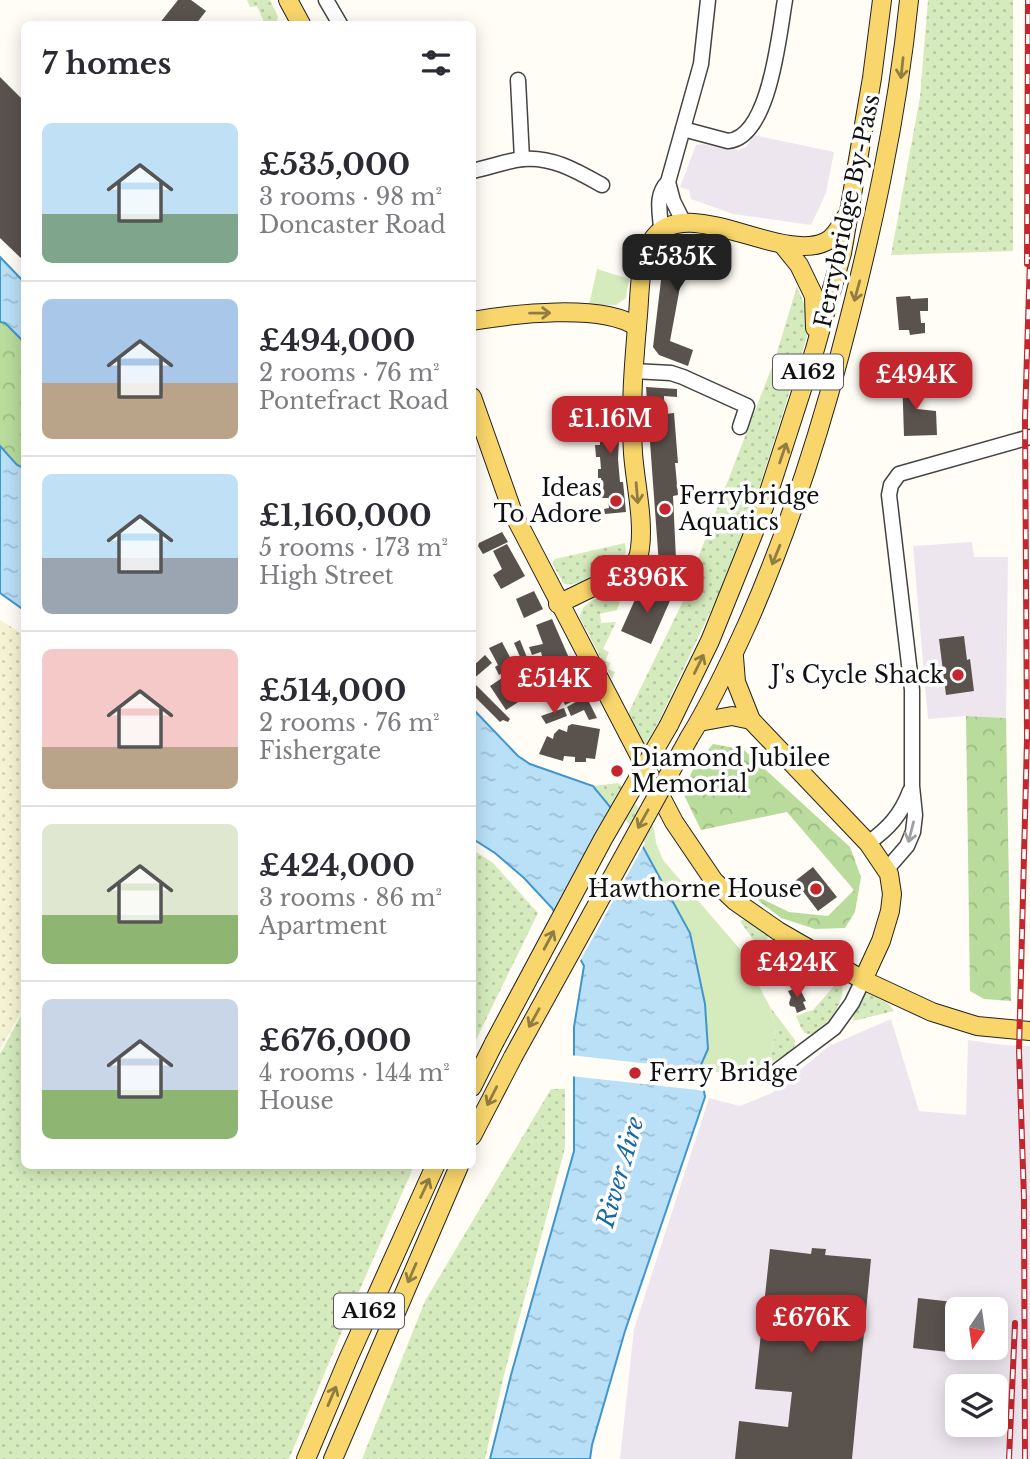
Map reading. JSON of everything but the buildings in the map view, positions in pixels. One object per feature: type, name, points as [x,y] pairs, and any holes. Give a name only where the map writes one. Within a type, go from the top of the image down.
[{"type":"main road","points":[[288,0],[299,21]]},
{"type":"main road","name":"Ferrybridge By-Pass","points":[[476,1079],[603,839],[668,725],[710,641],[764,507],[815,349],[842,253],[872,78],[882,0]]},
{"type":"main road","name":"Ferrybridge By-Pass","points":[[476,1128],[699,722],[734,654],[791,517],[828,398],[867,253],[901,78],[909,0]]},
{"type":"main road","points":[[558,604],[636,564],[640,530],[633,451],[633,371],[644,261],[650,243],[661,228],[672,223],[684,223],[806,247],[828,242],[848,212]]},
{"type":"main road","points":[[782,244],[799,265],[814,296],[815,349]]},
{"type":"main road","points":[[610,317],[627,311],[639,299]]},
{"type":"main road","points":[[476,320],[521,314],[571,313],[624,319],[637,327]]},
{"type":"main road","points":[[476,408],[513,513],[558,604],[674,822],[714,881],[756,916],[863,980],[948,1019],[977,1026],[1030,1031]]},
{"type":"main road","points":[[734,654],[736,682],[751,720],[867,843],[887,869],[892,894],[890,911],[881,941],[863,980]]},
{"type":"main road","points":[[699,722],[732,716],[751,720]]},
{"type":"main road","name":"A162","points":[[306,1459],[353,1346],[434,1169]]},
{"type":"main road","name":"A162","points":[[333,1459],[458,1169]]},
{"type":"street","points":[[326,0],[338,21]]},
{"type":"street","points":[[684,223],[673,201],[668,182],[701,64],[708,0]]},
{"type":"street","points":[[683,129],[728,141],[736,141],[750,129],[766,99],[785,0]]},
{"type":"street","points":[[518,80],[522,159]]},
{"type":"street","points":[[476,171],[522,159],[564,164],[602,184]]},
{"type":"street","points":[[661,228],[660,195],[662,187],[668,182]]},
{"type":"street","points":[[633,371],[671,373],[747,406],[740,427]]},
{"type":"street","points":[[887,869],[907,846],[913,832],[915,815],[912,786],[912,690],[889,495],[891,485],[899,474],[1030,437]]},
{"type":"street","points":[[867,843],[893,823],[903,809],[912,786]]},
{"type":"street","points":[[778,1070],[843,1019],[863,980]]},
{"type":"shaded area","points":[[754,135],[834,152],[826,193],[811,225],[733,214],[691,199],[689,190],[680,187],[696,145],[738,150],[746,147]]},
{"type":"shaded area","points":[[972,542],[974,557],[1008,557],[1006,718],[966,716],[928,719],[913,546]]},
{"type":"shaded area","points":[[0,620],[21,633],[21,1012],[0,1050]]},
{"type":"shaded area","points":[[891,1019],[919,1111],[966,1115],[968,1040],[1030,1046],[1030,1459],[620,1459],[634,1329],[709,1098],[740,1106],[772,1093],[829,1046]]},
{"type":"green space","points":[[247,0],[270,0],[278,17],[277,21],[264,21],[257,6],[250,7]]},
{"type":"green space","points":[[928,0],[1013,0],[1013,251],[891,255],[920,97]]},
{"type":"green space","points":[[597,269],[629,279],[626,298],[616,305],[589,305]]},
{"type":"green space","points":[[797,286],[806,309],[809,330],[741,546],[645,746],[625,720],[687,593],[775,359]]},
{"type":"green space","points":[[0,322],[5,323],[21,339],[21,466],[0,446]]},
{"type":"green space","points":[[625,543],[623,559],[614,564],[612,562],[577,583],[564,584],[552,563],[555,559]]},
{"type":"green space","points":[[691,567],[676,596],[659,588],[668,573]]},
{"type":"green space","points":[[613,592],[622,593],[617,610],[600,614],[601,623],[616,622],[603,649],[609,652],[605,661],[610,663],[608,669],[615,672],[612,679],[580,618],[587,604]]},
{"type":"green space","points":[[966,716],[1006,718],[1011,1001],[984,999],[970,991]]},
{"type":"green space","points":[[713,744],[744,750],[850,847],[861,877],[855,912],[845,928],[815,929],[781,918],[746,891],[789,912],[828,916],[854,890],[787,812],[701,830],[683,793],[694,767]]},
{"type":"green space","points":[[619,783],[654,828],[643,847],[593,786]]},
{"type":"green space","points":[[654,828],[656,843],[663,860],[739,948],[770,1007],[776,1031],[768,1065],[725,1072],[700,1067],[708,1049],[705,1004],[690,933],[643,847]]},
{"type":"green space","points":[[476,852],[493,863],[538,913],[476,1040]]},
{"type":"green space","points":[[749,917],[767,932],[768,937],[761,951],[740,921]]},
{"type":"green space","points":[[840,979],[841,997],[832,1017],[817,1031],[810,1034],[804,1032],[796,1016],[813,1010]]},
{"type":"green space","points":[[868,993],[888,1003],[894,1011],[853,1021],[862,995]]},
{"type":"green space","points":[[770,1007],[795,1040],[794,1049],[768,1065],[776,1031]]},
{"type":"green space","points":[[21,1016],[21,1169],[413,1169],[289,1459],[0,1459],[0,1054]]},
{"type":"green space","points":[[551,1089],[565,1089],[565,1148],[505,1371],[485,1459],[362,1459],[425,1301]]},
{"type":"water","points":[[0,257],[21,279],[21,339],[5,323],[0,322]]},
{"type":"water","points":[[0,446],[21,467],[21,608],[0,593]]},
{"type":"water","name":"River Aire","points":[[476,712],[518,756],[530,764],[593,786],[643,847],[690,933],[705,1004],[708,1049],[700,1067],[705,1097],[625,1331],[590,1459],[490,1459],[574,1151],[574,1027],[584,966],[552,908],[524,878],[476,841]]},
{"type":"pier","points":[[613,804],[645,843],[579,963],[552,914]]},
{"type":"pier","name":"Ferry Bridge","points":[[570,1055],[704,1070],[707,1091],[570,1076]]},
{"type":"railway","points":[[1027,264],[1028,0]]},
{"type":"railway","points":[[1025,1459],[1024,1198],[1019,1051],[1027,739],[1025,418],[1030,257]]},
{"type":"railway","points":[[1009,1459],[1015,1323]]},
{"type":"place","name":"Ideas To Adore","points":[[616,501]]},
{"type":"place","name":"Ferrybridge Aquatics","points":[[665,509]]},
{"type":"place","name":"J's Cycle Shack","points":[[958,675]]},
{"type":"place","name":"Diamond Jubilee Memorial","points":[[617,771]]},
{"type":"place","name":"Hawthorne House","points":[[816,889]]},
{"type":"place","name":"Ferry Bridge","points":[[635,1073]]}]
